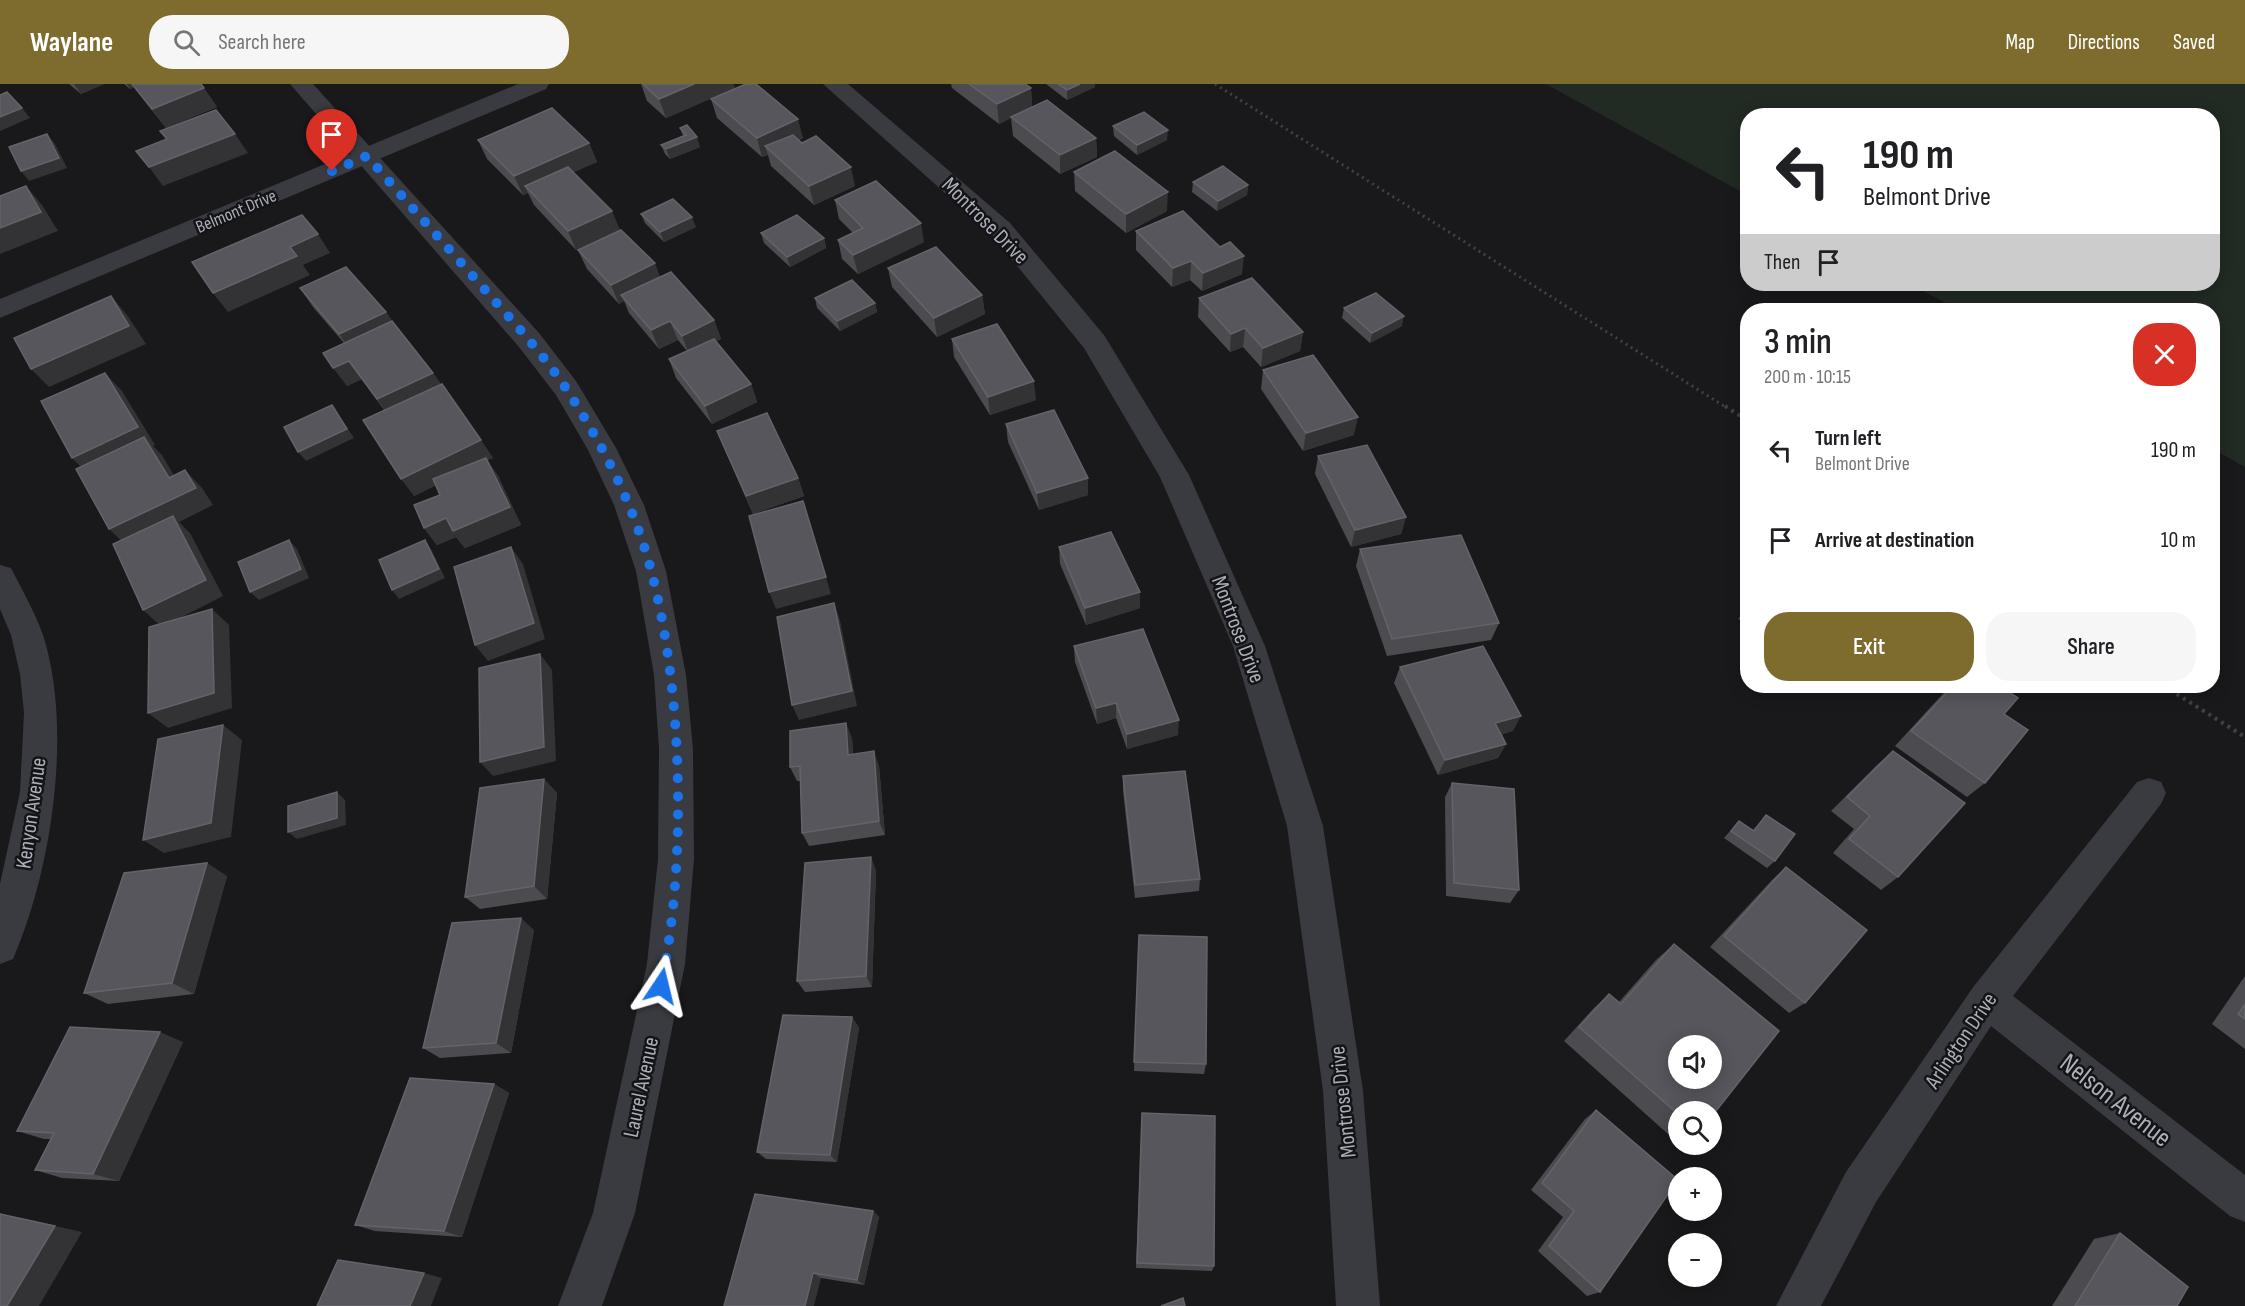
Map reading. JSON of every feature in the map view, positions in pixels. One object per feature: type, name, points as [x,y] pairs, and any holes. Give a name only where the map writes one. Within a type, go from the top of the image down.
[{"type":"street","name":"Laurel Avenue","points":[[301,84],[529,340],[566,388],[602,447],[628,505],[651,571],[670,675],[676,749],[676,859],[666,964],[614,1214],[580,1306]]},
{"type":"street","name":"Belmont Drive","points":[[0,309],[538,84]]},
{"type":"street","name":"Montrose Drive","points":[[834,84],[897,136],[1001,229],[1094,342],[1174,475],[1250,646],[1305,826],[1343,1091],[1358,1306]]},
{"type":"street","name":"Kenyon Avenue","points":[[0,577],[27,635],[41,704],[39,782],[22,875],[0,946]]},
{"type":"street","name":"Arlington Drive","points":[[1798,1306],[1861,1187],[1987,999],[2149,793]]},
{"type":"street","name":"Nelson Avenue","points":[[1987,999],[2245,1201]]},
{"type":"path","points":[[1215,84],[1740,416]]},
{"type":"path","points":[[2175,693],[2245,737]]},
{"type":"shaded area","points":[[1546,84],[2245,84],[2245,467],[2220,453],[2220,303],[1946,303],[1923,291],[2220,291],[2220,108],[1740,108],[1740,191]]},
{"type":"building","points":[[132,84],[201,84],[204,88],[152,109]]},
{"type":"building","points":[[643,84],[694,84],[659,99]]},
{"type":"building","points":[[746,84],[756,84],[798,119],[757,138],[711,99]]},
{"type":"building","points":[[969,84],[1025,84],[1031,88],[997,104]]},
{"type":"building","points":[[1058,84],[1080,84],[1067,90]]},
{"type":"building","points":[[7,92],[22,108],[0,117],[0,95]]},
{"type":"building","points":[[1047,100],[1096,138],[1060,155],[1011,117]]},
{"type":"building","points":[[552,108],[589,143],[514,176],[478,140]]},
{"type":"building","points":[[216,110],[235,134],[149,167],[136,151],[167,139],[160,131]]},
{"type":"building","points":[[1144,112],[1168,130],[1137,145],[1113,126]]},
{"type":"building","points":[[687,125],[697,137],[666,149],[661,145],[686,135],[680,128]]},
{"type":"building","points":[[47,134],[59,158],[21,171],[9,147]]},
{"type":"building","points":[[793,135],[802,143],[816,136],[851,167],[809,186],[765,146]]},
{"type":"building","points":[[1115,151],[1168,192],[1126,214],[1074,172]]},
{"type":"building","points":[[1223,166],[1248,185],[1218,201],[1193,182]]},
{"type":"building","points":[[568,167],[612,211],[568,231],[525,186]]},
{"type":"building","points":[[876,181],[921,223],[853,255],[838,240],[863,228],[835,200]]},
{"type":"building","points":[[26,186],[41,212],[0,228],[0,196]]},
{"type":"building","points":[[673,199],[692,217],[660,232],[641,214]]},
{"type":"building","points":[[1183,211],[1220,247],[1230,242],[1244,256],[1203,273],[1191,261],[1173,268],[1136,231]]},
{"type":"building","points":[[302,215],[318,234],[290,247],[297,256],[213,293],[192,262]]},
{"type":"building","points":[[797,215],[824,238],[787,257],[761,233]]},
{"type":"building","points":[[621,230],[655,263],[611,285],[578,250]]},
{"type":"building","points":[[936,247],[982,295],[934,318],[888,268]]},
{"type":"building","points":[[346,267],[386,312],[339,334],[300,288]]},
{"type":"building","points":[[671,272],[714,320],[682,336],[670,321],[651,330],[621,295]]},
{"type":"building","points":[[1252,278],[1303,332],[1263,348],[1245,328],[1231,334],[1199,298]]},
{"type":"building","points":[[852,280],[875,303],[837,321],[815,298]]},
{"type":"building","points":[[1376,293],[1404,316],[1372,333],[1344,308]]},
{"type":"building","points":[[111,296],[129,326],[31,369],[14,338]]},
{"type":"building","points":[[392,321],[433,373],[377,399],[349,361],[333,368],[323,353]]},
{"type":"building","points":[[997,324],[1034,381],[988,397],[952,339]]},
{"type":"building","points":[[714,339],[751,384],[705,406],[669,359]]},
{"type":"building","points":[[1313,355],[1358,417],[1306,433],[1263,370]]},
{"type":"building","points":[[105,373],[138,427],[72,458],[41,401]]},
{"type":"building","points":[[442,384],[481,440],[401,479],[363,420]]},
{"type":"building","points":[[332,405],[347,429],[298,452],[284,427]]},
{"type":"building","points":[[1054,410],[1088,478],[1037,493],[1006,424]]},
{"type":"building","points":[[767,413],[798,478],[746,496],[717,431]]},
{"type":"building","points":[[144,437],[169,478],[185,470],[196,488],[109,529],[76,469]]},
{"type":"building","points":[[1367,445],[1406,517],[1355,530],[1318,456]]},
{"type":"building","points":[[486,458],[510,507],[453,531],[446,518],[424,528],[414,505],[440,495],[433,479]]},
{"type":"building","points":[[803,501],[826,577],[769,592],[749,516]]},
{"type":"building","points":[[173,516],[206,580],[143,610],[113,544]]},
{"type":"building","points":[[1111,532],[1140,592],[1085,608],[1059,547]]},
{"type":"building","points":[[1461,535],[1499,623],[1392,639],[1360,549]]},
{"type":"building","points":[[289,540],[301,569],[250,592],[238,562]]},
{"type":"building","points":[[425,540],[439,569],[392,590],[379,560]]},
{"type":"building","points":[[511,547],[534,623],[475,645],[454,567]]},
{"type":"building","points":[[834,603],[852,691],[792,705],[777,617]]},
{"type":"building","points":[[212,609],[214,693],[148,713],[149,627]]},
{"type":"building","points":[[1143,629],[1179,720],[1127,734],[1116,703],[1096,708],[1074,646]]},
{"type":"building","points":[[1483,646],[1521,716],[1495,723],[1506,744],[1445,760],[1400,667]]},
{"type":"building","points":[[540,654],[544,747],[480,762],[479,668]]},
{"type":"building","points":[[1946,693],[2010,693],[2018,698],[2004,714],[2028,730],[1985,783],[1911,731]]},
{"type":"building","points":[[846,723],[848,755],[874,751],[879,821],[802,833],[800,766],[790,767],[790,731]]},
{"type":"building","points":[[223,725],[211,823],[143,840],[158,739]]},
{"type":"building","points":[[1893,751],[1965,803],[1898,877],[1849,839],[1870,816],[1847,797]]},
{"type":"building","points":[[1185,771],[1200,879],[1135,885],[1123,776]]},
{"type":"building","points":[[544,779],[534,886],[465,897],[480,788]]},
{"type":"building","points":[[1452,783],[1514,789],[1519,890],[1454,883]]},
{"type":"building","points":[[337,792],[337,818],[288,832],[288,806]]},
{"type":"building","points":[[1766,815],[1795,834],[1775,861],[1731,831],[1739,821],[1754,831]]},
{"type":"building","points":[[871,857],[866,976],[797,981],[805,863]]},
{"type":"building","points":[[207,863],[172,983],[84,993],[124,873]]},
{"type":"building","points":[[1786,867],[1867,930],[1805,1003],[1724,936]]},
{"type":"building","points":[[521,918],[496,1043],[423,1048],[452,923]]},
{"type":"building","points":[[1139,935],[1207,937],[1206,1064],[1134,1062]]},
{"type":"building","points":[[1674,944],[1779,1031],[1722,1103],[1722,1101],[1668,1101],[1668,1105],[1579,1027],[1609,994],[1621,1004]]},
{"type":"building","points":[[2245,1004],[2245,1019],[2238,1014]]},
{"type":"building","points":[[783,1015],[852,1017],[830,1155],[757,1152]]},
{"type":"building","points":[[70,1027],[160,1032],[93,1174],[35,1170],[54,1133],[17,1131]]},
{"type":"building","points":[[410,1078],[494,1084],[444,1231],[355,1225]]},
{"type":"building","points":[[1596,1110],[1668,1171],[1668,1194],[1600,1292],[1549,1246],[1574,1211],[1542,1183]]},
{"type":"building","points":[[1142,1113],[1215,1116],[1214,1266],[1137,1263]]},
{"type":"building","points":[[755,1194],[873,1211],[857,1280],[813,1273],[805,1306],[724,1306]]},
{"type":"building","points":[[0,1214],[55,1226],[7,1306],[0,1306]]},
{"type":"building","points":[[2120,1233],[2188,1287],[2177,1306],[2075,1306]]},
{"type":"building","points":[[338,1260],[424,1273],[410,1306],[317,1306]]},
{"type":"building","points":[[1183,1298],[1185,1306],[1161,1306]]},
{"type":"route","points":[[332,171],[367,156],[529,340],[566,388],[602,447],[628,505],[651,571],[670,675],[676,749],[676,859],[666,964],[661,986]]}]
